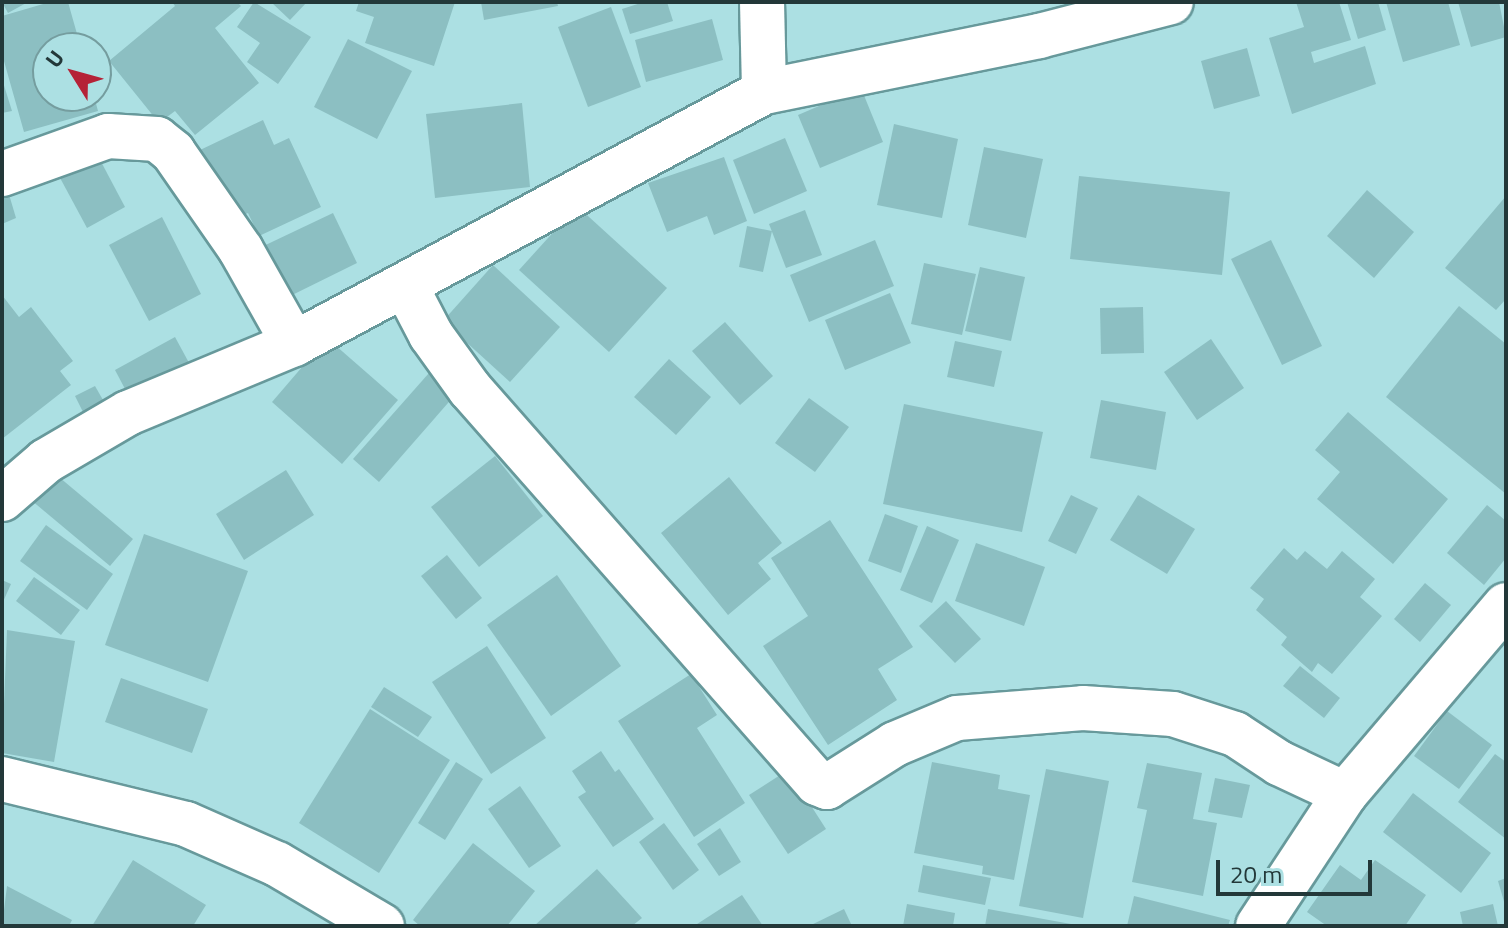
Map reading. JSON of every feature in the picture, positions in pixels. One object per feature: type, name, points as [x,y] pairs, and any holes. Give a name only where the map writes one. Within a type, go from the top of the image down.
[{"type":"street","points":[[762,2],[764,92]]},
{"type":"street","points":[[2,499],[46,461],[128,413],[294,344],[406,287],[764,92],[1039,36],[1171,2]]},
{"type":"street","points":[[2,174],[108,136],[157,139],[173,152],[241,250],[294,344]]},
{"type":"street","points":[[406,287],[431,335],[470,389],[817,783],[827,787],[895,744],[957,718],[1083,708],[1173,714],[1235,734],[1279,763],[1345,794]]},
{"type":"street","points":[[1258,926],[1345,794],[1506,605]]},
{"type":"street","points":[[2,779],[186,824],[277,864],[382,926]]},
{"type":"building","points":[[2,2],[28,2],[8,13]]},
{"type":"building","points":[[50,2],[68,2],[76,32],[32,32],[32,112],[94,112],[24,132],[2,54],[2,16]]},
{"type":"building","points":[[172,2],[237,2],[241,6],[215,28],[259,83],[195,135],[175,111],[159,123],[112,65],[112,58],[175,6]]},
{"type":"building","points":[[254,2],[311,37],[278,84],[247,62],[260,43],[237,27]]},
{"type":"building","points":[[271,2],[307,2],[290,20]]},
{"type":"building","points":[[359,2],[455,2],[434,66],[365,43],[374,17],[356,11]]},
{"type":"building","points":[[481,2],[557,2],[558,6],[484,20]]},
{"type":"building","points":[[644,2],[667,2],[673,21],[630,34],[622,9]]},
{"type":"building","points":[[1296,2],[1339,2],[1351,40],[1311,52],[1314,63],[1365,46],[1376,84],[1292,114],[1269,38],[1304,27]]},
{"type":"building","points":[[1347,2],[1378,2],[1386,30],[1358,39]]},
{"type":"building","points":[[1386,2],[1448,2],[1460,45],[1403,62]]},
{"type":"building","points":[[1458,2],[1499,2],[1506,37],[1471,47]]},
{"type":"building","points":[[611,7],[641,87],[588,107],[558,27]]},
{"type":"building","points":[[712,19],[723,60],[646,82],[635,40]]},
{"type":"building","points":[[348,39],[412,71],[377,139],[314,107]]},
{"type":"building","points":[[1247,48],[1260,96],[1214,109],[1201,61]]},
{"type":"building","points":[[2,79],[12,111],[2,113]]},
{"type":"building","points":[[861,88],[883,142],[820,168],[798,115]]},
{"type":"building","points":[[522,103],[530,187],[435,198],[426,114]]},
{"type":"building","points":[[263,120],[274,145],[289,138],[321,207],[259,236],[248,213],[231,221],[198,151]]},
{"type":"building","points":[[894,124],[958,139],[942,218],[877,205]]},
{"type":"building","points":[[785,138],[807,191],[754,214],[733,160]]},
{"type":"building","points":[[984,147],[1043,159],[1026,238],[968,225]]},
{"type":"building","points":[[98,156],[125,207],[87,228],[59,176]]},
{"type":"building","points":[[724,157],[747,221],[714,235],[707,216],[667,232],[648,183]]},
{"type":"building","points":[[1079,176],[1230,192],[1222,275],[1070,259]]},
{"type":"building","points":[[1367,190],[1414,232],[1374,278],[1327,236]]},
{"type":"building","points":[[8,191],[16,218],[2,224],[2,192]]},
{"type":"building","points":[[1506,196],[1506,299],[1496,310],[1445,268]]},
{"type":"building","points":[[577,206],[667,288],[609,352],[519,270]]},
{"type":"building","points":[[805,210],[822,255],[786,268],[769,224]]},
{"type":"building","points":[[333,213],[357,263],[278,302],[253,251]]},
{"type":"building","points":[[162,217],[201,294],[149,321],[109,245]]},
{"type":"building","points":[[747,226],[772,231],[763,272],[739,267]]},
{"type":"building","points":[[875,240],[894,286],[809,322],[790,275]]},
{"type":"building","points":[[1271,240],[1322,346],[1282,365],[1231,259]]},
{"type":"building","points":[[924,263],[976,274],[962,335],[911,324]]},
{"type":"building","points":[[493,265],[560,327],[510,382],[443,321]]},
{"type":"building","points":[[980,267],[1025,277],[1011,341],[965,331]]},
{"type":"building","points":[[890,293],[911,343],[845,370],[825,320]]},
{"type":"building","points":[[2,295],[19,317],[31,307],[73,361],[60,371],[71,385],[2,439]]},
{"type":"building","points":[[1459,306],[1506,344],[1506,494],[1386,397]]},
{"type":"building","points":[[1143,307],[1144,353],[1101,354],[1100,308]]},
{"type":"building","points":[[725,322],[773,376],[740,405],[692,351]]},
{"type":"building","points":[[175,337],[194,372],[134,406],[115,370]]},
{"type":"building","points":[[327,338],[398,400],[342,464],[272,402]]},
{"type":"building","points":[[1211,339],[1244,388],[1197,420],[1164,372]]},
{"type":"building","points":[[955,341],[1002,351],[994,387],[947,377]]},
{"type":"building","points":[[669,359],[711,397],[676,435],[634,397]]},
{"type":"building","points":[[429,373],[455,395],[379,482],[353,459]]},
{"type":"building","points":[[95,386],[107,407],[86,418],[75,396]]},
{"type":"building","points":[[809,398],[849,427],[815,472],[775,443]]},
{"type":"building","points":[[1101,400],[1166,412],[1156,470],[1090,458]]},
{"type":"building","points":[[904,404],[1043,432],[1022,532],[883,504]]},
{"type":"building","points":[[1348,412],[1448,499],[1393,564],[1317,499],[1340,472],[1315,450]]},
{"type":"building","points":[[495,456],[543,516],[479,567],[431,507]]},
{"type":"building","points":[[47,467],[133,539],[110,566],[25,495]]},
{"type":"building","points":[[286,470],[314,515],[244,560],[216,514]]},
{"type":"building","points":[[729,477],[782,543],[758,563],[771,579],[728,615],[661,533]]},
{"type":"building","points":[[1071,495],[1098,508],[1076,554],[1048,541]]},
{"type":"building","points":[[1138,495],[1195,529],[1167,574],[1110,540]]},
{"type":"building","points":[[1487,505],[1506,521],[1506,558],[1484,585],[1447,553]]},
{"type":"building","points":[[885,514],[918,526],[901,573],[868,561]]},
{"type":"building","points":[[830,520],[913,647],[878,669],[897,700],[828,745],[763,646],[808,616],[771,558]]},
{"type":"building","points":[[46,525],[113,574],[87,610],[20,561]]},
{"type":"building","points":[[927,526],[959,540],[932,603],[900,590]]},
{"type":"building","points":[[144,534],[248,571],[208,682],[105,645]]},
{"type":"building","points":[[976,543],[1045,567],[1024,626],[955,601]]},
{"type":"building","points":[[1284,548],[1297,560],[1305,551],[1327,569],[1342,551],[1375,579],[1360,597],[1382,616],[1332,674],[1318,663],[1312,672],[1281,645],[1287,637],[1256,610],[1264,599],[1250,588]]},
{"type":"building","points":[[447,555],[482,598],[456,619],[421,576]]},
{"type":"building","points":[[557,575],[621,666],[551,716],[487,625]]},
{"type":"building","points":[[34,577],[80,610],[61,635],[16,601]]},
{"type":"building","points":[[2,580],[11,584],[2,604]]},
{"type":"building","points":[[1425,583],[1451,605],[1420,642],[1394,619]]},
{"type":"building","points":[[946,601],[981,639],[955,663],[919,626]]},
{"type":"building","points":[[7,630],[75,641],[54,762],[2,753]]},
{"type":"building","points":[[487,646],[546,738],[491,774],[432,682]]},
{"type":"building","points":[[1300,666],[1340,698],[1324,718],[1283,686]]},
{"type":"building","points":[[691,674],[717,715],[697,728],[745,803],[694,837],[618,721]]},
{"type":"building","points":[[121,678],[208,709],[192,753],[105,722]]},
{"type":"building","points":[[384,687],[432,717],[418,737],[371,707]]},
{"type":"building","points":[[370,709],[450,760],[379,873],[299,823]]},
{"type":"building","points":[[1447,711],[1492,745],[1459,789],[1414,756]]},
{"type":"building","points":[[601,751],[615,772],[619,769],[654,819],[613,847],[578,797],[586,792],[572,771]]},
{"type":"building","points":[[1495,754],[1506,762],[1506,839],[1458,802]]},
{"type":"building","points":[[456,762],[483,779],[445,840],[418,823]]},
{"type":"building","points":[[932,762],[1000,775],[998,789],[1030,795],[1014,880],[982,874],[983,866],[914,853]]},
{"type":"building","points":[[1147,763],[1202,773],[1193,819],[1217,823],[1203,896],[1132,882],[1147,810],[1137,808]]},
{"type":"building","points":[[1046,769],[1109,781],[1083,918],[1019,906]]},
{"type":"building","points":[[788,770],[826,829],[788,854],[749,795]]},
{"type":"building","points":[[1215,778],[1250,785],[1242,818],[1208,812]]},
{"type":"building","points":[[520,786],[561,846],[529,868],[488,809]]},
{"type":"building","points":[[1413,793],[1491,853],[1461,893],[1383,832]]},
{"type":"building","points":[[664,823],[699,870],[673,890],[639,842]]},
{"type":"building","points":[[720,828],[741,862],[719,876],[697,844]]},
{"type":"building","points":[[473,843],[535,891],[507,926],[420,926],[413,920]]},
{"type":"building","points":[[133,860],[206,905],[193,926],[92,926]]},
{"type":"building","points":[[1375,860],[1426,895],[1405,926],[1327,926],[1307,912],[1340,865],[1361,880]]},
{"type":"building","points":[[923,865],[991,878],[985,905],[918,892]]},
{"type":"building","points":[[597,869],[642,918],[632,926],[534,926]]},
{"type":"building","points":[[1506,878],[1506,905],[1505,905],[1498,881]]},
{"type":"building","points":[[7,886],[72,920],[69,926],[2,926]]},
{"type":"building","points":[[742,895],[763,926],[694,926]]},
{"type":"building","points":[[1134,896],[1230,920],[1228,926],[1127,926]]},
{"type":"building","points":[[907,904],[955,913],[953,926],[903,926]]},
{"type":"building","points":[[1493,904],[1498,926],[1463,926],[1460,912]]},
{"type":"building","points":[[844,909],[852,926],[809,926]]},
{"type":"building","points":[[988,909],[1071,924],[985,926]]}]
